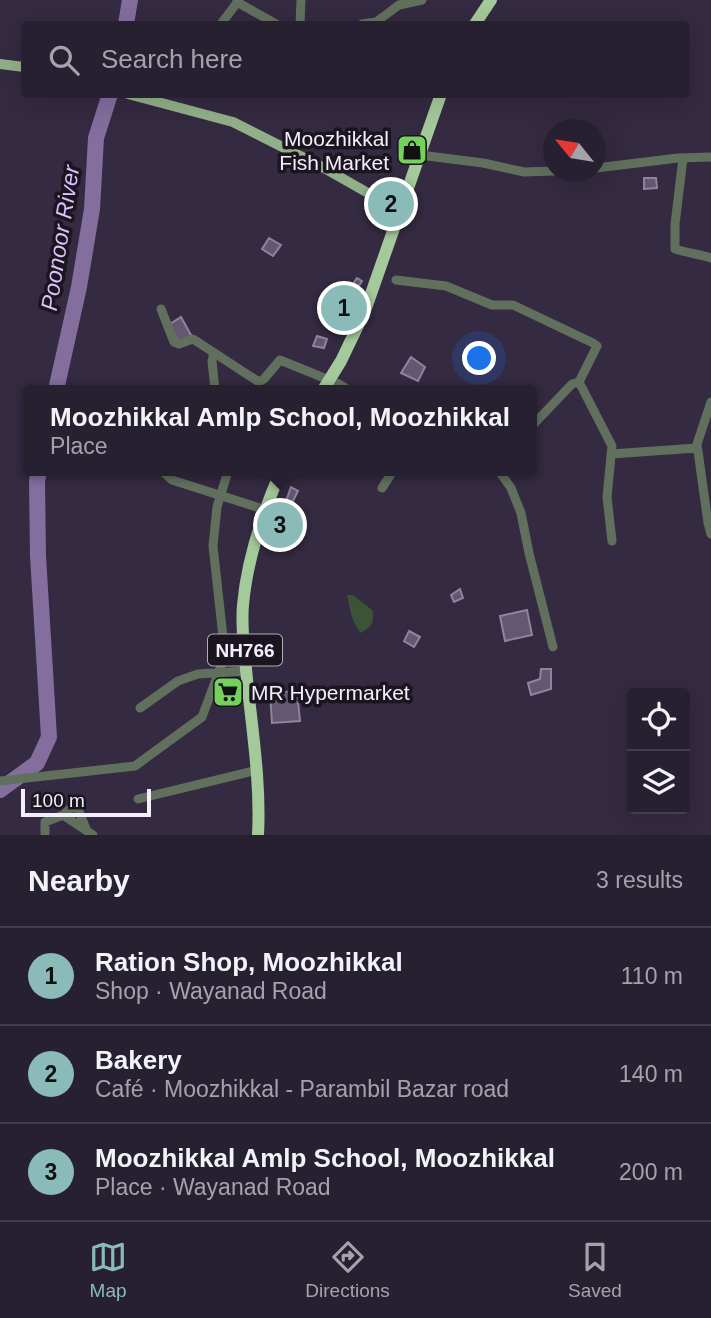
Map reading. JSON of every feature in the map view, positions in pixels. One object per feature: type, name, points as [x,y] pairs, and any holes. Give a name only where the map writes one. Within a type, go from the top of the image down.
[{"type":"highway","points":[[477,21],[491,0]]},
{"type":"highway","points":[[327,385],[365,310],[440,98]]},
{"type":"highway","name":"NH766","points":[[258,835],[259,793],[242,607],[247,575],[279,476]]},
{"type":"main road","points":[[0,65],[21,67]]},
{"type":"main road","points":[[143,98],[233,122],[368,193],[398,218]]},
{"type":"street","points":[[300,21],[301,0]]},
{"type":"street","points":[[377,21],[399,5],[422,0]]},
{"type":"street","points":[[222,21],[238,1],[271,21]]},
{"type":"street","points":[[420,155],[483,163],[524,172],[543,171]]},
{"type":"street","points":[[606,167],[711,157]]},
{"type":"street","points":[[683,158],[675,224],[675,249],[711,258]]},
{"type":"street","points":[[396,280],[446,286],[492,305],[513,305],[597,346],[579,382],[572,384],[537,421]]},
{"type":"street","points":[[161,309],[174,342],[179,344],[193,339],[259,382],[280,360],[324,385]]},
{"type":"street","points":[[214,354],[212,361],[214,385]]},
{"type":"street","points":[[579,382],[612,446],[607,497],[612,541]]},
{"type":"street","points":[[711,402],[697,444],[711,534]]},
{"type":"street","points":[[611,454],[697,448]]},
{"type":"street","points":[[168,476],[172,480],[266,510]]},
{"type":"street","points":[[0,781],[135,766],[202,717],[225,655],[213,546],[218,507],[227,476]]},
{"type":"street","points":[[382,488],[390,476]]},
{"type":"street","points":[[503,476],[522,513],[553,647]]},
{"type":"street","points":[[140,708],[177,681],[198,674],[246,671]]},
{"type":"street","points":[[138,799],[257,770]]},
{"type":"street","points":[[46,835],[46,822],[63,815],[76,804],[90,833]]},
{"type":"street","points":[[63,815],[90,833]]},
{"type":"green space","points":[[347,595],[353,595],[372,610],[372,623],[361,633],[353,619]]},
{"type":"building","points":[[644,178],[656,178],[657,188],[644,189]]},
{"type":"building","points":[[269,238],[281,245],[273,256],[262,249]]},
{"type":"building","points":[[357,278],[362,281],[355,292],[350,288]]},
{"type":"building","points":[[346,296],[354,300],[343,322],[334,315]]},
{"type":"building","points":[[181,317],[192,337],[181,344],[167,326]]},
{"type":"building","points":[[317,336],[327,339],[324,348],[313,346]]},
{"type":"building","points":[[411,357],[425,367],[418,381],[401,373]]},
{"type":"building","points":[[291,487],[298,491],[292,503],[286,501]]},
{"type":"building","points":[[292,510],[284,540],[267,539],[276,511]]},
{"type":"building","points":[[460,589],[463,598],[454,602],[451,595]]},
{"type":"building","points":[[527,610],[532,635],[505,641],[500,616]]},
{"type":"building","points":[[409,631],[420,637],[414,647],[404,641]]},
{"type":"building","points":[[541,669],[551,669],[551,689],[531,695],[528,683],[540,679]]},
{"type":"building","points":[[297,691],[300,721],[272,723],[270,693]]},
{"type":"waterway","name":"Poonoor River","points":[[126,21],[130,0]]},
{"type":"waterway","name":"Poonoor River","points":[[57,385],[79,287],[92,209],[96,138],[109,98]]},
{"type":"waterway","name":"Poonoor River","points":[[0,790],[37,763],[49,737],[38,556],[38,476]]},
{"type":"place","name":"Moozhikkal Fish Market","points":[[412,150]]},
{"type":"place","name":"Bakery","points":[[391,204]]},
{"type":"place","name":"Ration Shop, Moozhikkal","points":[[344,308]]},
{"type":"place","name":"Moozhikkal Amlp School, Moozhikkal","points":[[280,525]]},
{"type":"place","name":"MR Hypermarket","points":[[228,692]]}]
